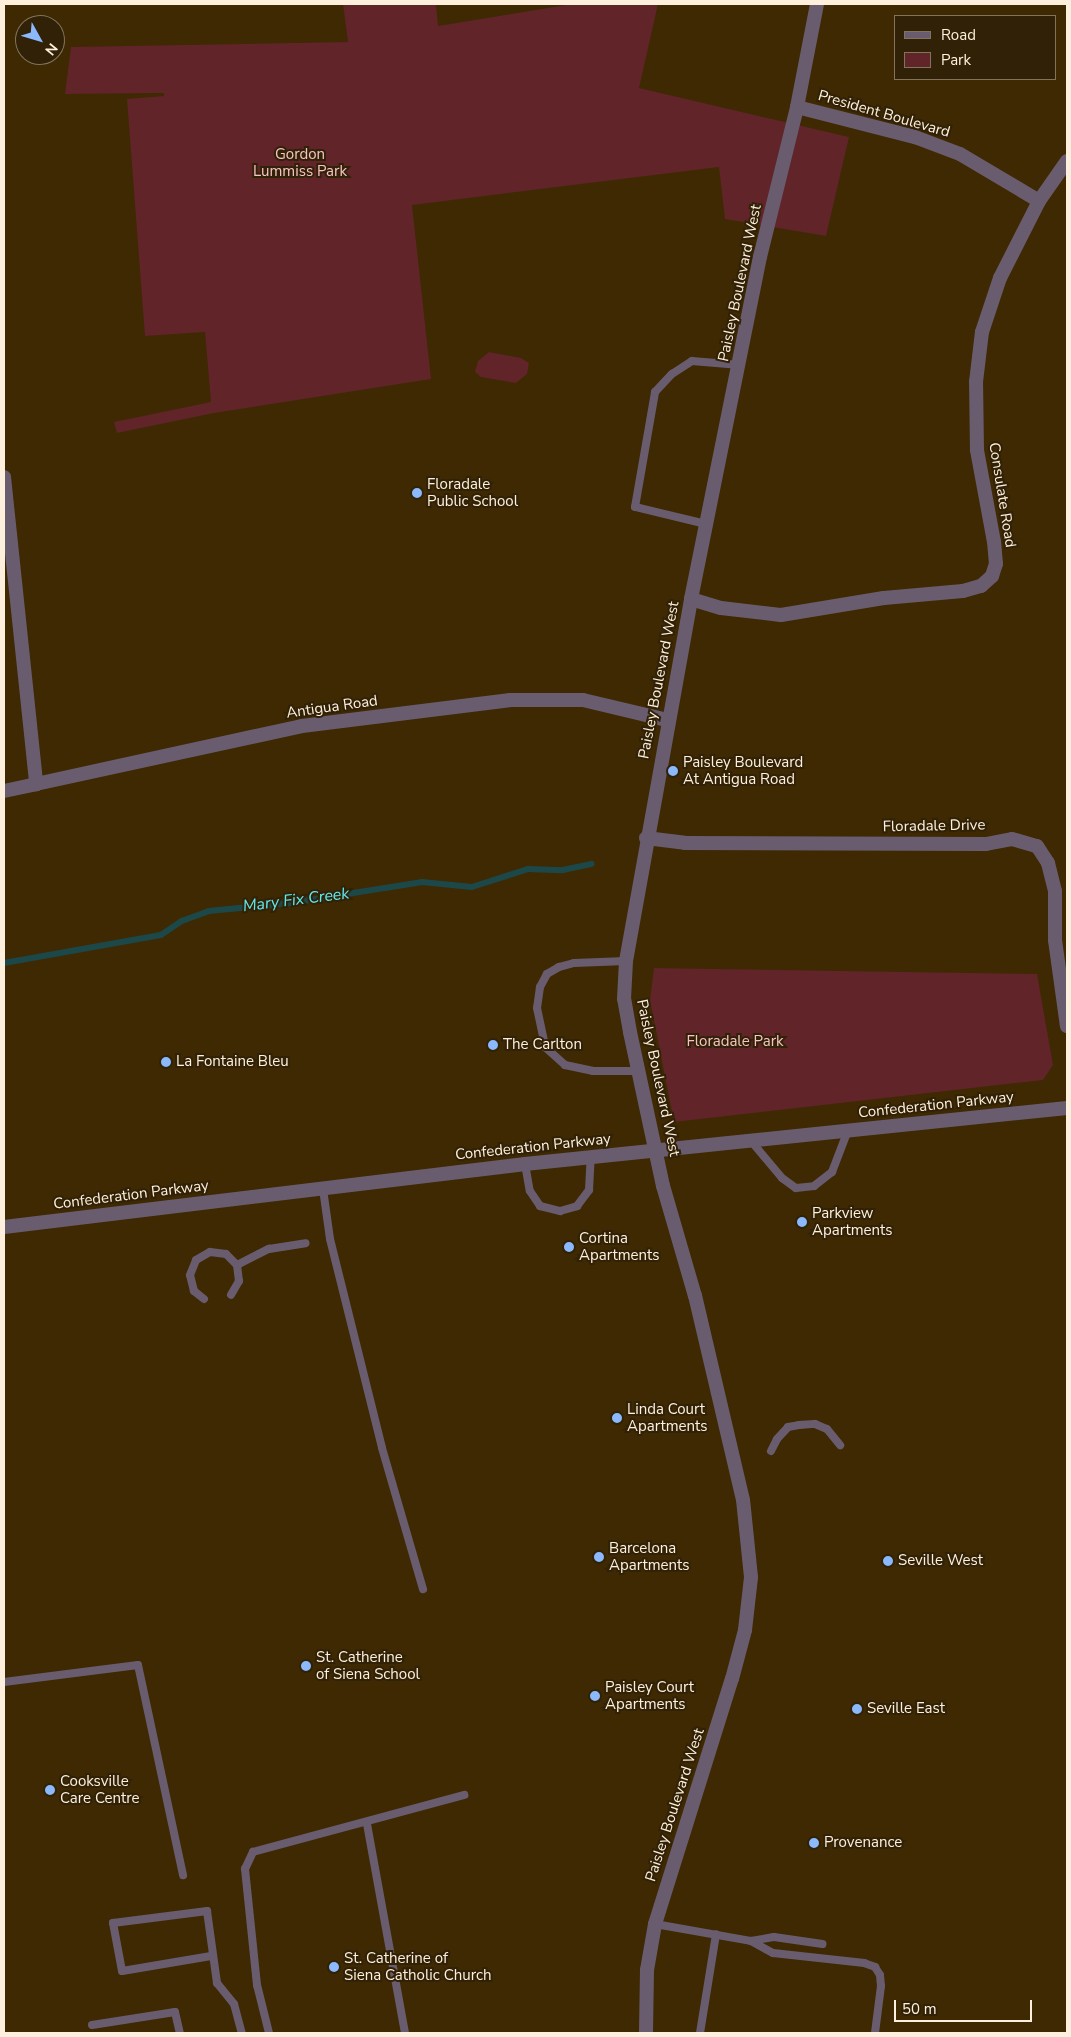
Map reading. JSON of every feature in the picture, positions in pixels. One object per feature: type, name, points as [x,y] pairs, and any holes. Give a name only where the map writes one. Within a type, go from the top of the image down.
[{"type":"street","name":"Paisley Boulevard West","points":[[646,2033],[647,1970],[655,1924],[732,1679],[745,1630],[751,1577],[743,1500],[656,1151],[624,998],[626,961],[667,720],[691,599],[740,365],[760,256],[797,107],[817,4]]},
{"type":"street","name":"President Boulevard","points":[[797,107],[915,137],[960,154],[1039,201]]},
{"type":"street","name":"Consulate Road","points":[[691,599],[721,608],[781,615],[884,598],[963,591],[981,586],[992,576],[996,564],[994,542],[976,450],[978,365],[982,332],[1000,278],[1039,201],[1067,161]]},
{"type":"street","points":[[4,478],[36,784]]},
{"type":"street","name":"Antigua Road","points":[[4,791],[302,726],[510,700],[583,700],[667,720]]},
{"type":"street","name":"Floradale Drive","points":[[646,838],[685,843],[986,844],[1012,839],[1037,846],[1048,863],[1056,891],[1055,940],[1067,1026]]},
{"type":"street","name":"Confederation Parkway","points":[[4,1227],[525,1164],[1067,1108]]},
{"type":"lane","points":[[706,524],[635,507],[655,392],[672,374],[692,361],[740,365]]},
{"type":"lane","points":[[626,961],[574,963],[559,967],[547,974],[540,987],[537,1008],[545,1047],[565,1065],[593,1071],[639,1071]]},
{"type":"lane","points":[[751,1141],[782,1178],[796,1188],[814,1186],[832,1172],[848,1130]]},
{"type":"lane","points":[[525,1164],[530,1191],[540,1206],[560,1211],[577,1206],[589,1190],[591,1157]]},
{"type":"lane","points":[[323,1189],[330,1239],[380,1439],[423,1589]]},
{"type":"lane","points":[[237,1265],[268,1249],[306,1243]]},
{"type":"lane","points":[[204,1299],[191,1283],[190,1275],[196,1260],[210,1252],[226,1254],[237,1265],[239,1281],[231,1295]]},
{"type":"lane","points":[[771,1452],[777,1439],[788,1427],[799,1425],[815,1424],[827,1429],[840,1445]]},
{"type":"lane","points":[[4,1682],[138,1665],[183,1875]]},
{"type":"lane","points":[[269,2033],[257,1985],[250,1894],[245,1869],[252,1852],[367,1824],[464,1795]]},
{"type":"lane","points":[[367,1824],[405,2033]]},
{"type":"lane","points":[[211,1956],[122,1971],[113,1923],[207,1910],[211,1956],[217,1983],[234,2004],[242,2033]]},
{"type":"lane","points":[[655,1924],[751,1941],[773,1953],[864,1963],[875,1967],[880,1975],[881,1986],[875,2033]]},
{"type":"lane","points":[[700,2033],[716,1934]]},
{"type":"lane","points":[[751,1941],[774,1937],[822,1944]]},
{"type":"lane","points":[[92,2025],[175,2012],[180,2033]]},
{"type":"green space","name":"Gordon Lummiss Park","points":[[343,4],[436,4],[438,26],[572,4],[658,4],[639,88],[849,137],[826,236],[725,219],[719,167],[412,205],[431,379],[214,413],[117,433],[114,422],[211,402],[205,332],[145,336],[127,99],[164,96],[164,93],[65,94],[71,47],[348,42]]},
{"type":"green space","points":[[489,352],[521,358],[529,363],[527,374],[516,383],[481,377],[475,372],[478,361]]},
{"type":"green space","name":"Floradale Park","points":[[654,968],[1037,974],[1053,1065],[1043,1080],[674,1122],[650,1000]]},
{"type":"waterway","name":"Mary Fix Creek","points":[[4,963],[161,935],[182,921],[209,911],[290,903],[422,882],[472,887],[528,869],[563,870],[591,864]]},
{"type":"place","name":"Floradale Public School","points":[[417,493]]},
{"type":"place","name":"Paisley Boulevard At Antigua Road","points":[[673,771]]},
{"type":"place","name":"The Carlton","points":[[493,1045]]},
{"type":"place","name":"La Fontaine Bleu","points":[[166,1062]]},
{"type":"place","name":"Parkview Apartments","points":[[802,1222]]},
{"type":"place","name":"Cortina Apartments","points":[[569,1247]]},
{"type":"place","name":"Linda Court Apartments","points":[[617,1418]]},
{"type":"place","name":"Barcelona Apartments","points":[[599,1557]]},
{"type":"place","name":"Seville West","points":[[888,1561]]},
{"type":"place","name":"St. Catherine of Siena School","points":[[306,1666]]},
{"type":"place","name":"Paisley Court Apartments","points":[[595,1696]]},
{"type":"place","name":"Seville East","points":[[857,1709]]},
{"type":"place","name":"Cooksville Care Centre","points":[[50,1790]]},
{"type":"place","name":"Provenance","points":[[814,1843]]},
{"type":"place","name":"St. Catherine of Siena Catholic Church","points":[[334,1967]]}]
